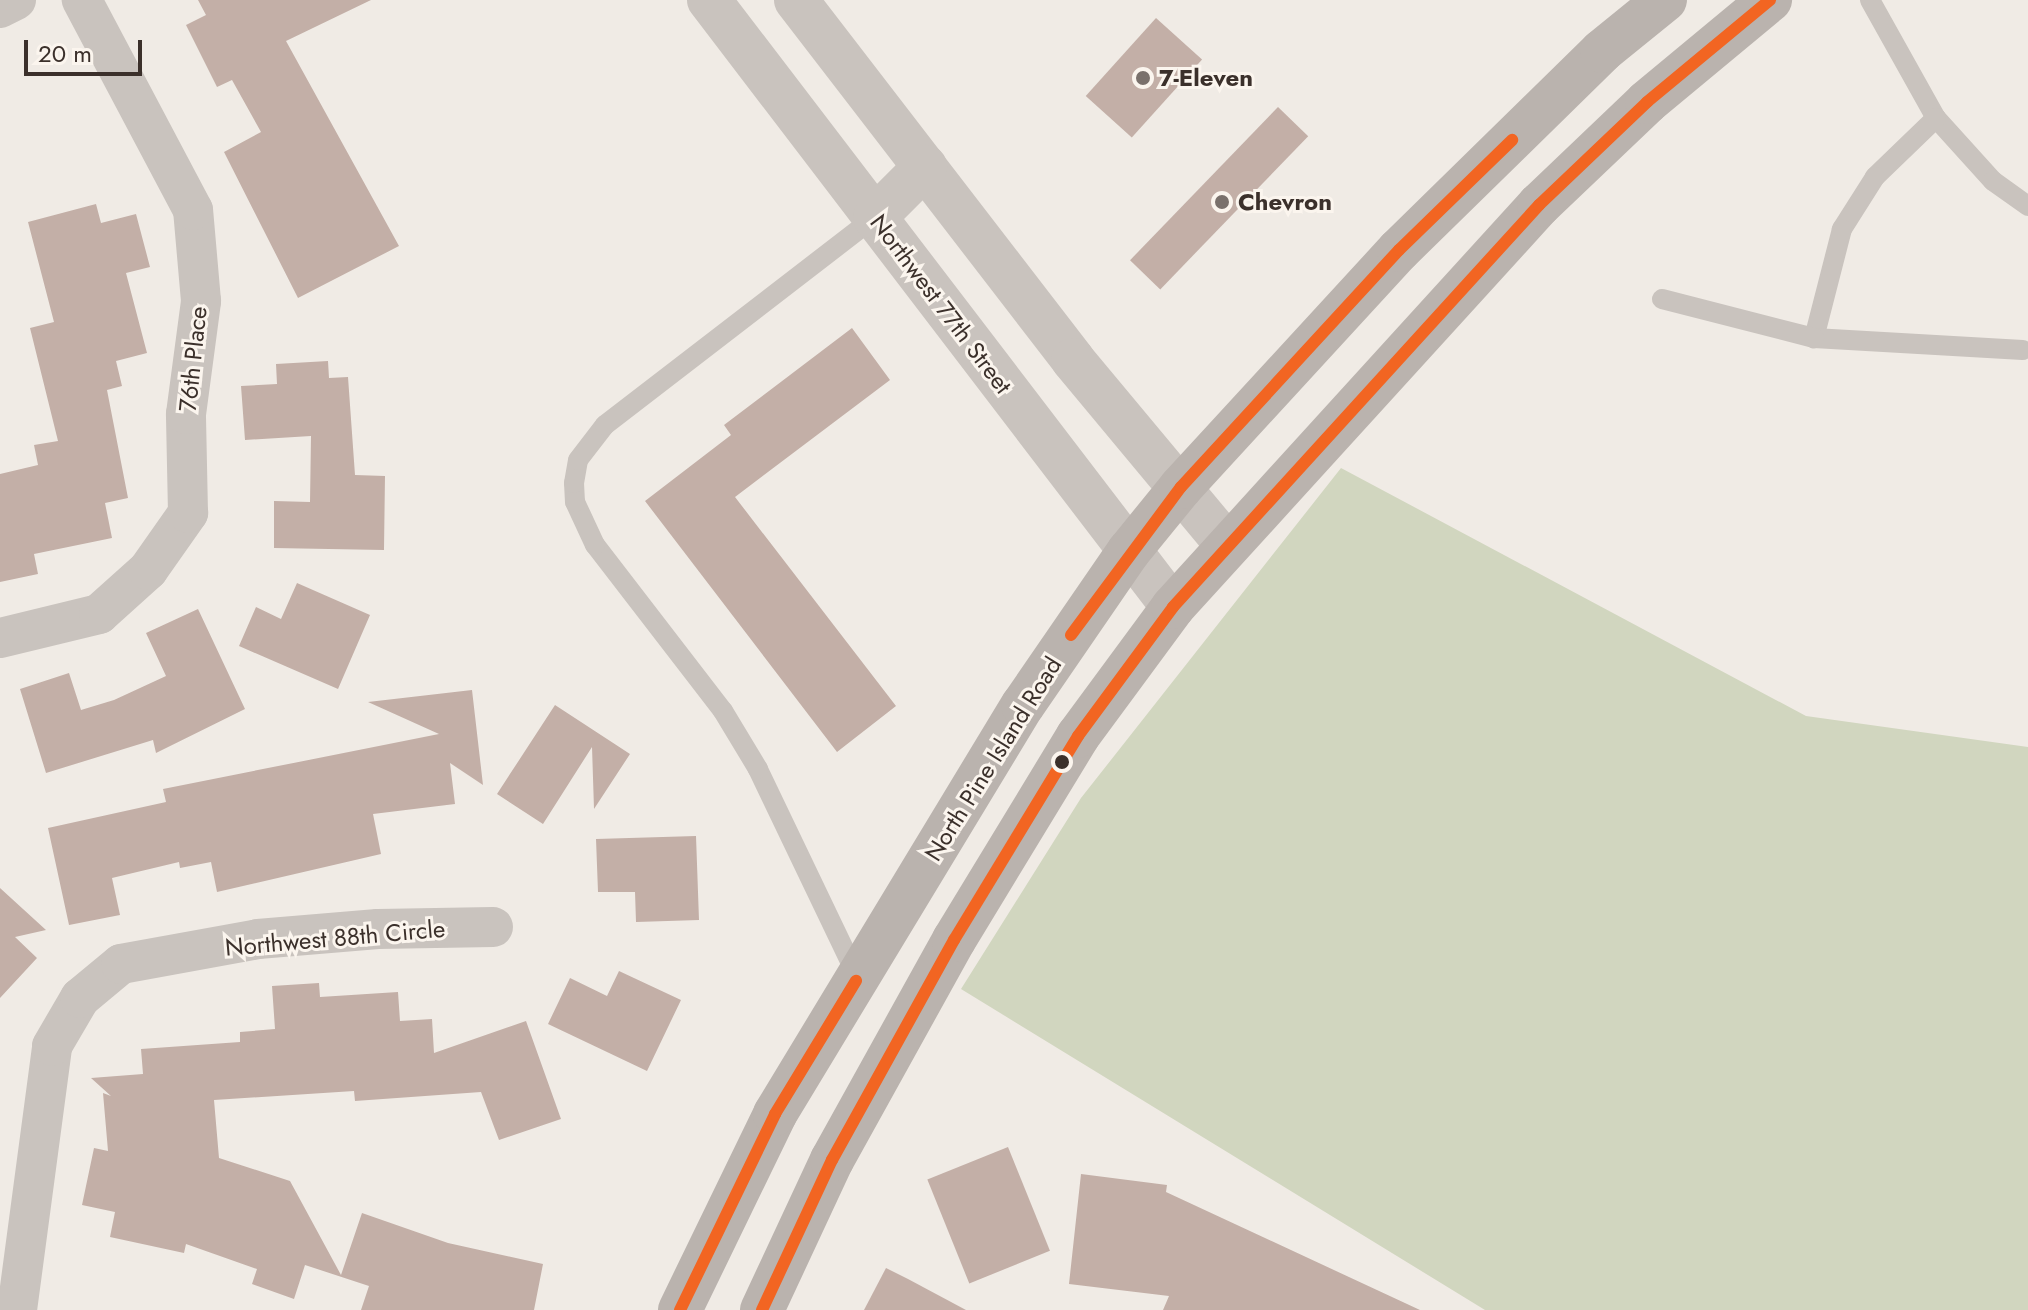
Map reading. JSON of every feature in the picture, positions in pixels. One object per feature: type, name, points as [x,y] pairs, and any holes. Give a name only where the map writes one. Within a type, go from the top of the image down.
[{"type":"main road","name":"North Pine Island Road","points":[[680,1310],[775,1114],[1023,705],[1129,551],[1181,487],[1399,250],[1602,51],[1665,0]]},
{"type":"main road","points":[[762,1310],[832,1160],[954,940],[1078,736],[1173,607],[1539,205],[1647,102],[1770,0]]},
{"type":"street","points":[[0,8],[16,0]]},
{"type":"street","name":"76th Place","points":[[0,638],[99,614],[148,570],[188,513],[186,414],[201,301],[193,210],[82,0]]},
{"type":"street","name":"Northwest 77th Street","points":[[709,0],[1173,607]]},
{"type":"street","points":[[796,0],[1073,360],[1228,546]]},
{"type":"street","points":[[875,217],[925,167]]},
{"type":"street","name":"Northwest 88th Circle","points":[[17,1310],[52,1046],[80,998],[121,964],[258,939],[378,929],[493,927]]},
{"type":"street","points":[[0,1309],[7,1310]]},
{"type":"lane","points":[[1870,0],[1936,118],[1993,181],[2028,206]]},
{"type":"lane","points":[[1814,338],[1842,229],[1875,177],[1936,118]]},
{"type":"lane","points":[[858,978],[786,828],[723,711],[595,545],[575,502],[574,483],[578,460],[605,425],[875,217]]},
{"type":"lane","points":[[1662,299],[1814,338],[2023,350]]},
{"type":"green space","points":[[1341,468],[1806,716],[2028,747],[2028,1310],[1485,1310],[961,989],[1081,798]]},
{"type":"building","points":[[198,0],[371,0],[286,41],[399,246],[298,298],[224,152],[261,132],[232,80],[217,87],[186,25],[206,15]]},
{"type":"building","name":"7-Eleven","points":[[1156,18],[1202,59],[1132,138],[1086,96]]},
{"type":"building","name":"Chevron","points":[[1278,107],[1308,136],[1160,289],[1130,260]]},
{"type":"building","points":[[96,204],[101,223],[136,214],[150,267],[126,273],[147,353],[116,361],[122,386],[107,390],[128,498],[105,503],[112,538],[34,554],[38,574],[0,582],[0,474],[38,465],[34,445],[58,441],[30,328],[54,322],[28,222]]},
{"type":"building","points":[[852,328],[890,380],[735,497],[896,706],[837,752],[645,501],[731,435],[724,425]]},
{"type":"building","points":[[328,361],[329,378],[348,377],[355,475],[385,476],[384,550],[274,548],[274,501],[310,502],[311,436],[245,440],[241,386],[277,384],[276,364]]},
{"type":"building","points":[[297,583],[370,615],[338,689],[239,646],[256,607],[281,619]]},
{"type":"building","points":[[198,609],[245,709],[156,753],[153,740],[46,773],[20,689],[69,673],[81,710],[114,700],[166,676],[146,633]]},
{"type":"building","points":[[472,690],[483,785],[450,763],[455,804],[373,814],[381,854],[217,892],[211,862],[180,868],[179,862],[112,878],[120,915],[69,925],[48,828],[166,802],[163,789],[439,734],[368,702]]},
{"type":"building","points":[[555,705],[630,754],[594,809],[592,747],[543,824],[497,794]]},
{"type":"building","points":[[696,836],[699,920],[636,922],[635,892],[598,892],[596,839]]},
{"type":"building","points":[[0,888],[46,930],[15,937],[37,958],[0,998]]},
{"type":"building","points":[[619,971],[681,1000],[647,1071],[548,1024],[570,978],[607,996]]},
{"type":"building","points":[[319,983],[320,997],[398,992],[400,1021],[432,1019],[434,1053],[526,1021],[561,1119],[499,1140],[481,1092],[355,1101],[354,1091],[214,1100],[219,1158],[290,1181],[341,1275],[362,1213],[448,1243],[543,1264],[534,1310],[361,1310],[369,1286],[305,1265],[294,1299],[252,1284],[257,1269],[186,1244],[184,1253],[110,1237],[115,1212],[82,1205],[94,1148],[108,1151],[103,1093],[111,1096],[91,1078],[143,1074],[141,1049],[240,1042],[240,1032],[275,1029],[272,986]]},
{"type":"building","points":[[1008,1147],[1050,1251],[969,1283],[927,1180]]},
{"type":"building","points":[[1081,1174],[1167,1185],[1166,1192],[1420,1310],[1163,1310],[1169,1296],[1069,1284]]},
{"type":"building","points":[[886,1268],[908,1279],[966,1310],[864,1310]]},
{"type":"transit line","points":[[762,1310],[832,1160],[954,940],[1078,736],[1173,607],[1539,205],[1647,102],[1770,0]]},
{"type":"transit line","points":[[1071,635],[1181,487],[1399,250],[1512,140]]},
{"type":"transit line","points":[[680,1310],[775,1114],[856,981]]},
{"type":"place","name":"7-Eleven","points":[[1143,78]]},
{"type":"place","name":"Chevron","points":[[1222,202]]}]
